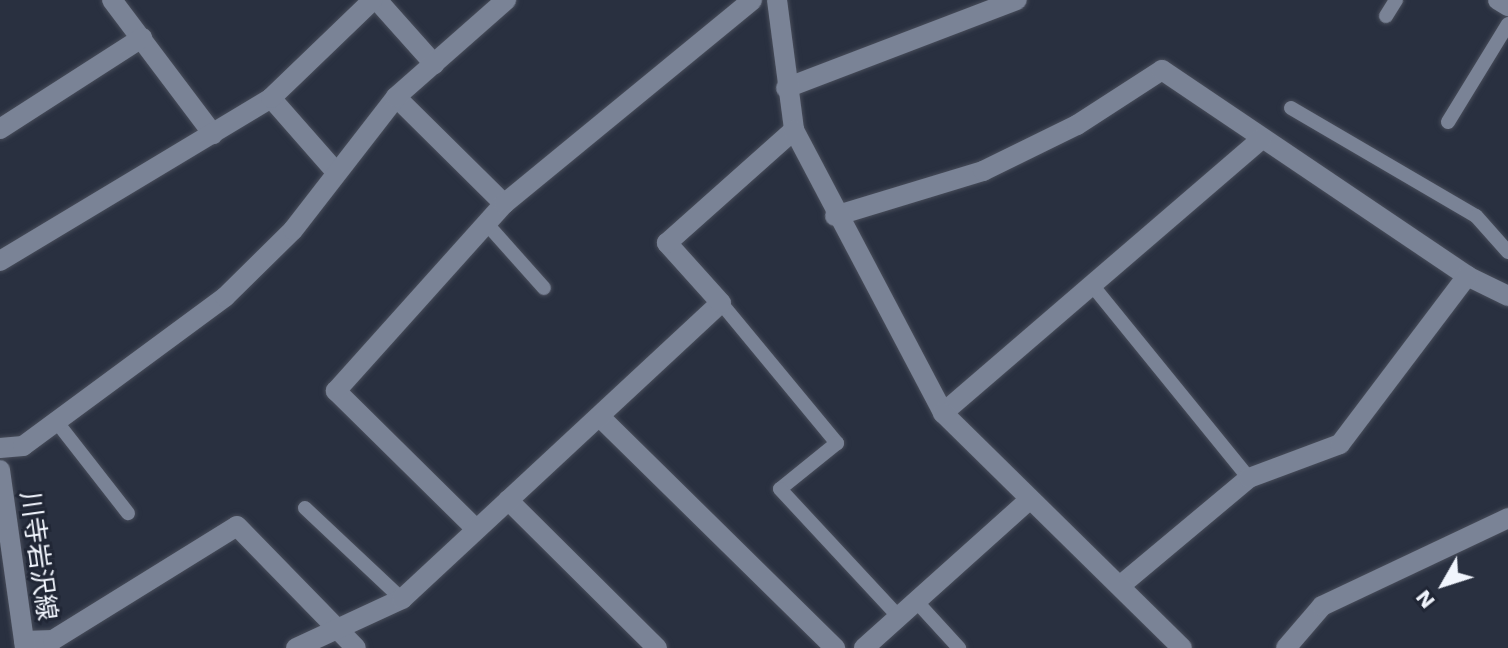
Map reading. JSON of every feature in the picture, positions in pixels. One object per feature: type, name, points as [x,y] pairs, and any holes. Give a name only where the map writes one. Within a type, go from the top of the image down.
[{"type":"street","points":[[112,0],[213,134]]},
{"type":"street","points":[[0,261],[271,98],[375,0],[434,64]]},
{"type":"street","points":[[0,448],[23,446],[225,297],[293,230],[396,97],[506,0]]},
{"type":"street","points":[[476,529],[336,391],[504,204],[752,0]]},
{"type":"street","points":[[777,0],[786,88],[794,130],[835,216],[943,413],[1182,648]]},
{"type":"street","points":[[786,88],[1017,0]]},
{"type":"street","points":[[1498,0],[1508,6]]},
{"type":"street","points":[[0,129],[142,38]]},
{"type":"street","points":[[835,216],[983,171],[1077,125],[1162,70],[1467,276],[1508,296]]},
{"type":"street","points":[[396,97],[504,204]]},
{"type":"street","points":[[271,98],[336,172]]},
{"type":"street","points":[[296,648],[402,599],[721,303],[667,243],[794,130]]},
{"type":"street","points":[[943,413],[1262,139]]},
{"type":"street","points":[[1121,585],[1249,478],[1340,444],[1467,276]]},
{"type":"street","points":[[600,417],[835,648]]},
{"type":"street","name":"川寺岩沢線","points":[[0,470],[7,559],[24,644]]},
{"type":"street","points":[[864,648],[1030,499]]},
{"type":"street","points":[[508,500],[657,648]]},
{"type":"street","points":[[1286,648],[1322,606],[1508,518]]},
{"type":"street","points":[[24,644],[53,640],[237,526],[356,648]]},
{"type":"lane","points":[[1386,16],[1396,0]]},
{"type":"lane","points":[[1448,122],[1508,24]]},
{"type":"lane","points":[[1291,108],[1476,216],[1508,252]]},
{"type":"lane","points":[[486,223],[544,288]]},
{"type":"lane","points":[[1092,285],[1249,478]]},
{"type":"lane","points":[[721,303],[837,443],[780,489],[898,616]]},
{"type":"lane","points":[[56,421],[128,513]]},
{"type":"lane","points":[[305,508],[402,599]]},
{"type":"lane","points":[[916,601],[959,648]]}]
